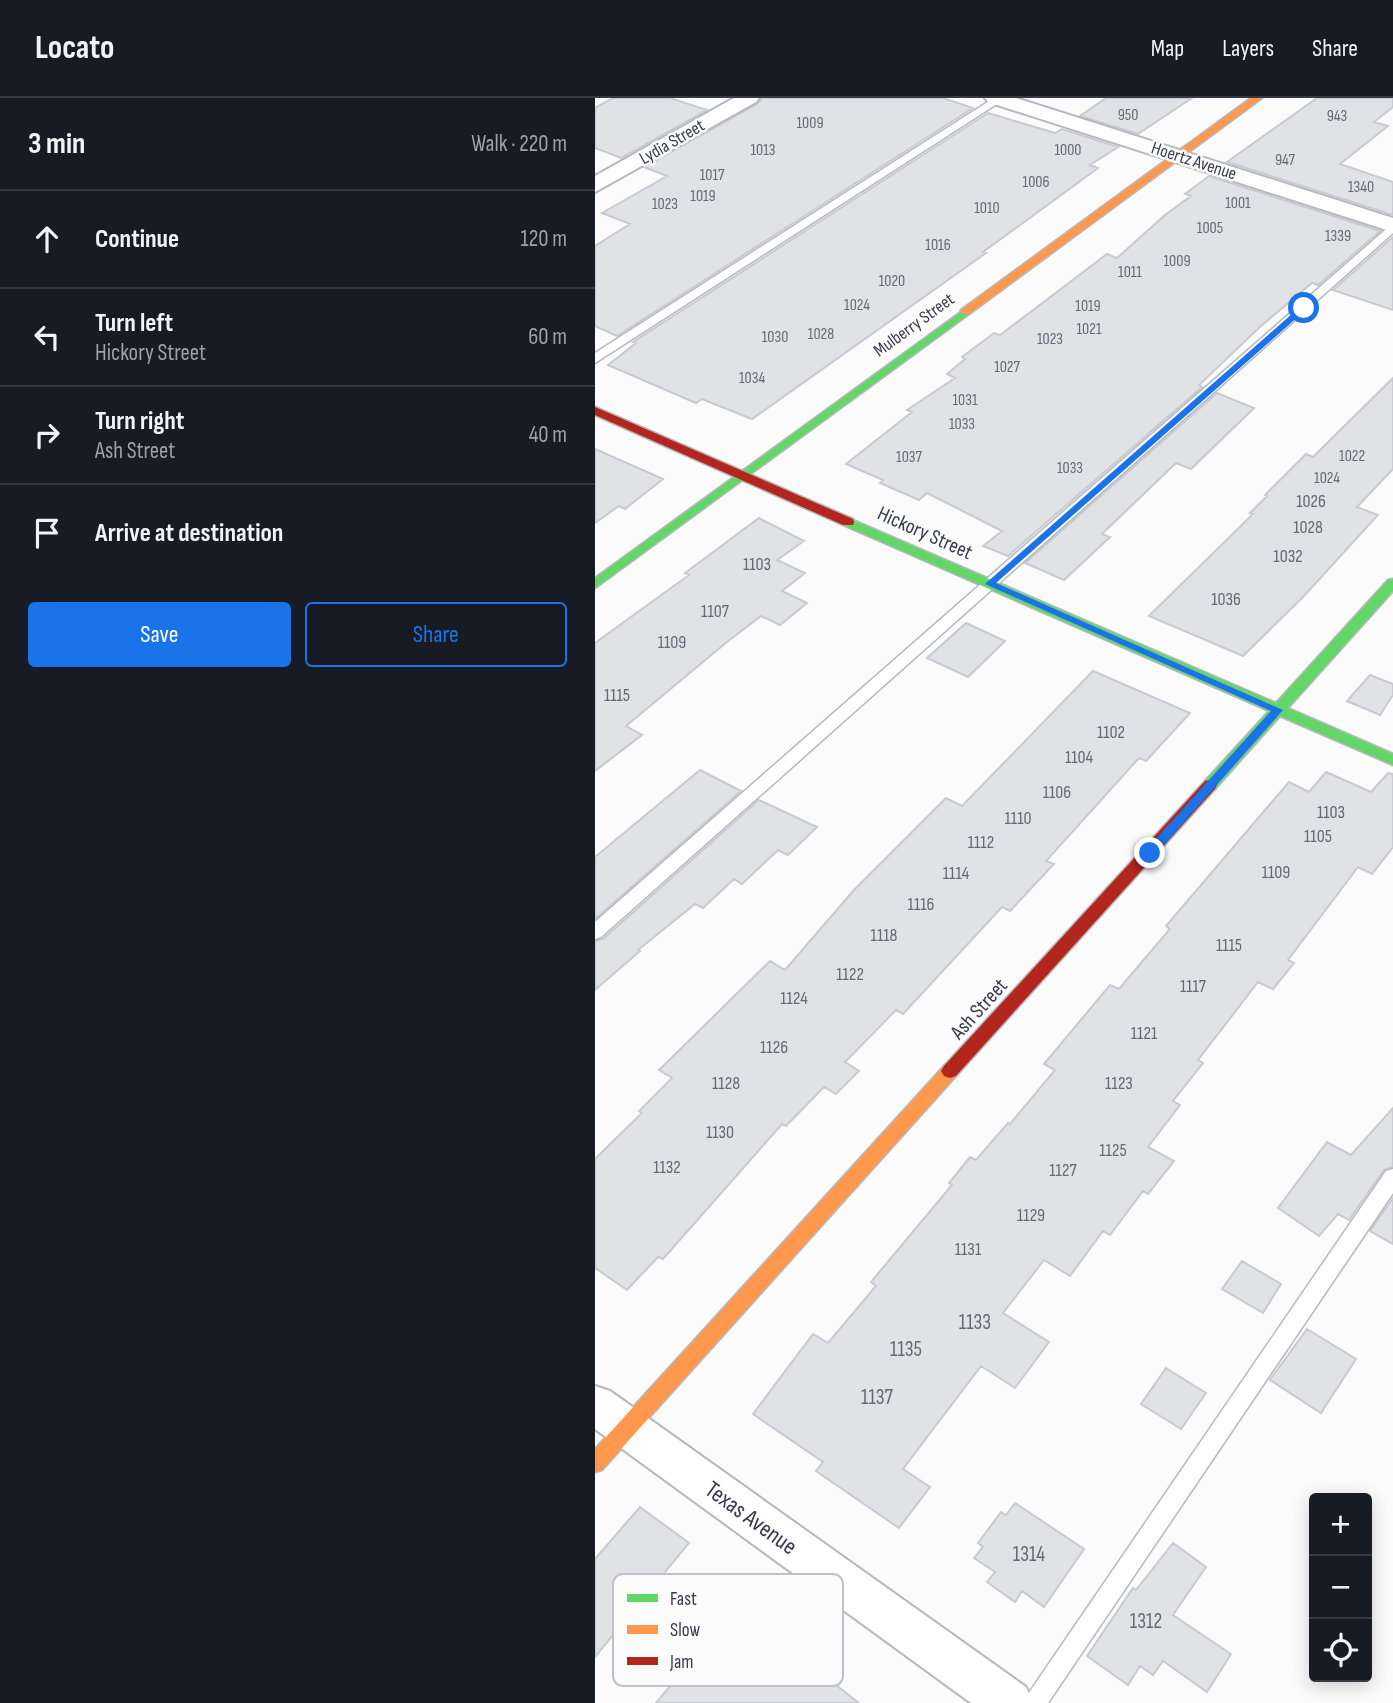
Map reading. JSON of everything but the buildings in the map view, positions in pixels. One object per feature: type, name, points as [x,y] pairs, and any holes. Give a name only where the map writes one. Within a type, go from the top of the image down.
[{"type":"street","name":"Lydia Street","points":[[595,186],[749,98]]},
{"type":"street","name":"Hoertz Avenue","points":[[998,98],[1393,226]]},
{"type":"street","name":"Mulberry Street","points":[[595,584],[1257,98]]},
{"type":"street","name":"Hickory Street","points":[[595,411],[1393,760]]},
{"type":"street","name":"Ash Street","points":[[595,1463],[610,1417],[1278,710],[1393,583]]},
{"type":"street","name":"Texas Avenue","points":[[610,1417],[830,1574]]},
{"type":"street","name":"Texas Avenue","points":[[843,1584],[1010,1703]]},
{"type":"lane","points":[[595,359],[998,98]]},
{"type":"lane","points":[[595,932],[1393,226]]},
{"type":"lane","points":[[1034,1703],[1393,1177]]},
{"type":"traffic: fast","points":[[595,584],[965,312]]},
{"type":"traffic: fast","points":[[848,522],[1393,760]]},
{"type":"traffic: fast","points":[[1210,785],[1393,583]]},
{"type":"traffic: slow","points":[[965,312],[1257,98]]},
{"type":"traffic: slow","points":[[595,1463],[950,1071]]},
{"type":"traffic: jam","points":[[595,411],[848,522]]},
{"type":"traffic: jam","points":[[950,1071],[1210,785]]},
{"type":"route","points":[[1150,853],[1278,710],[990,584],[1304,308]]}]
